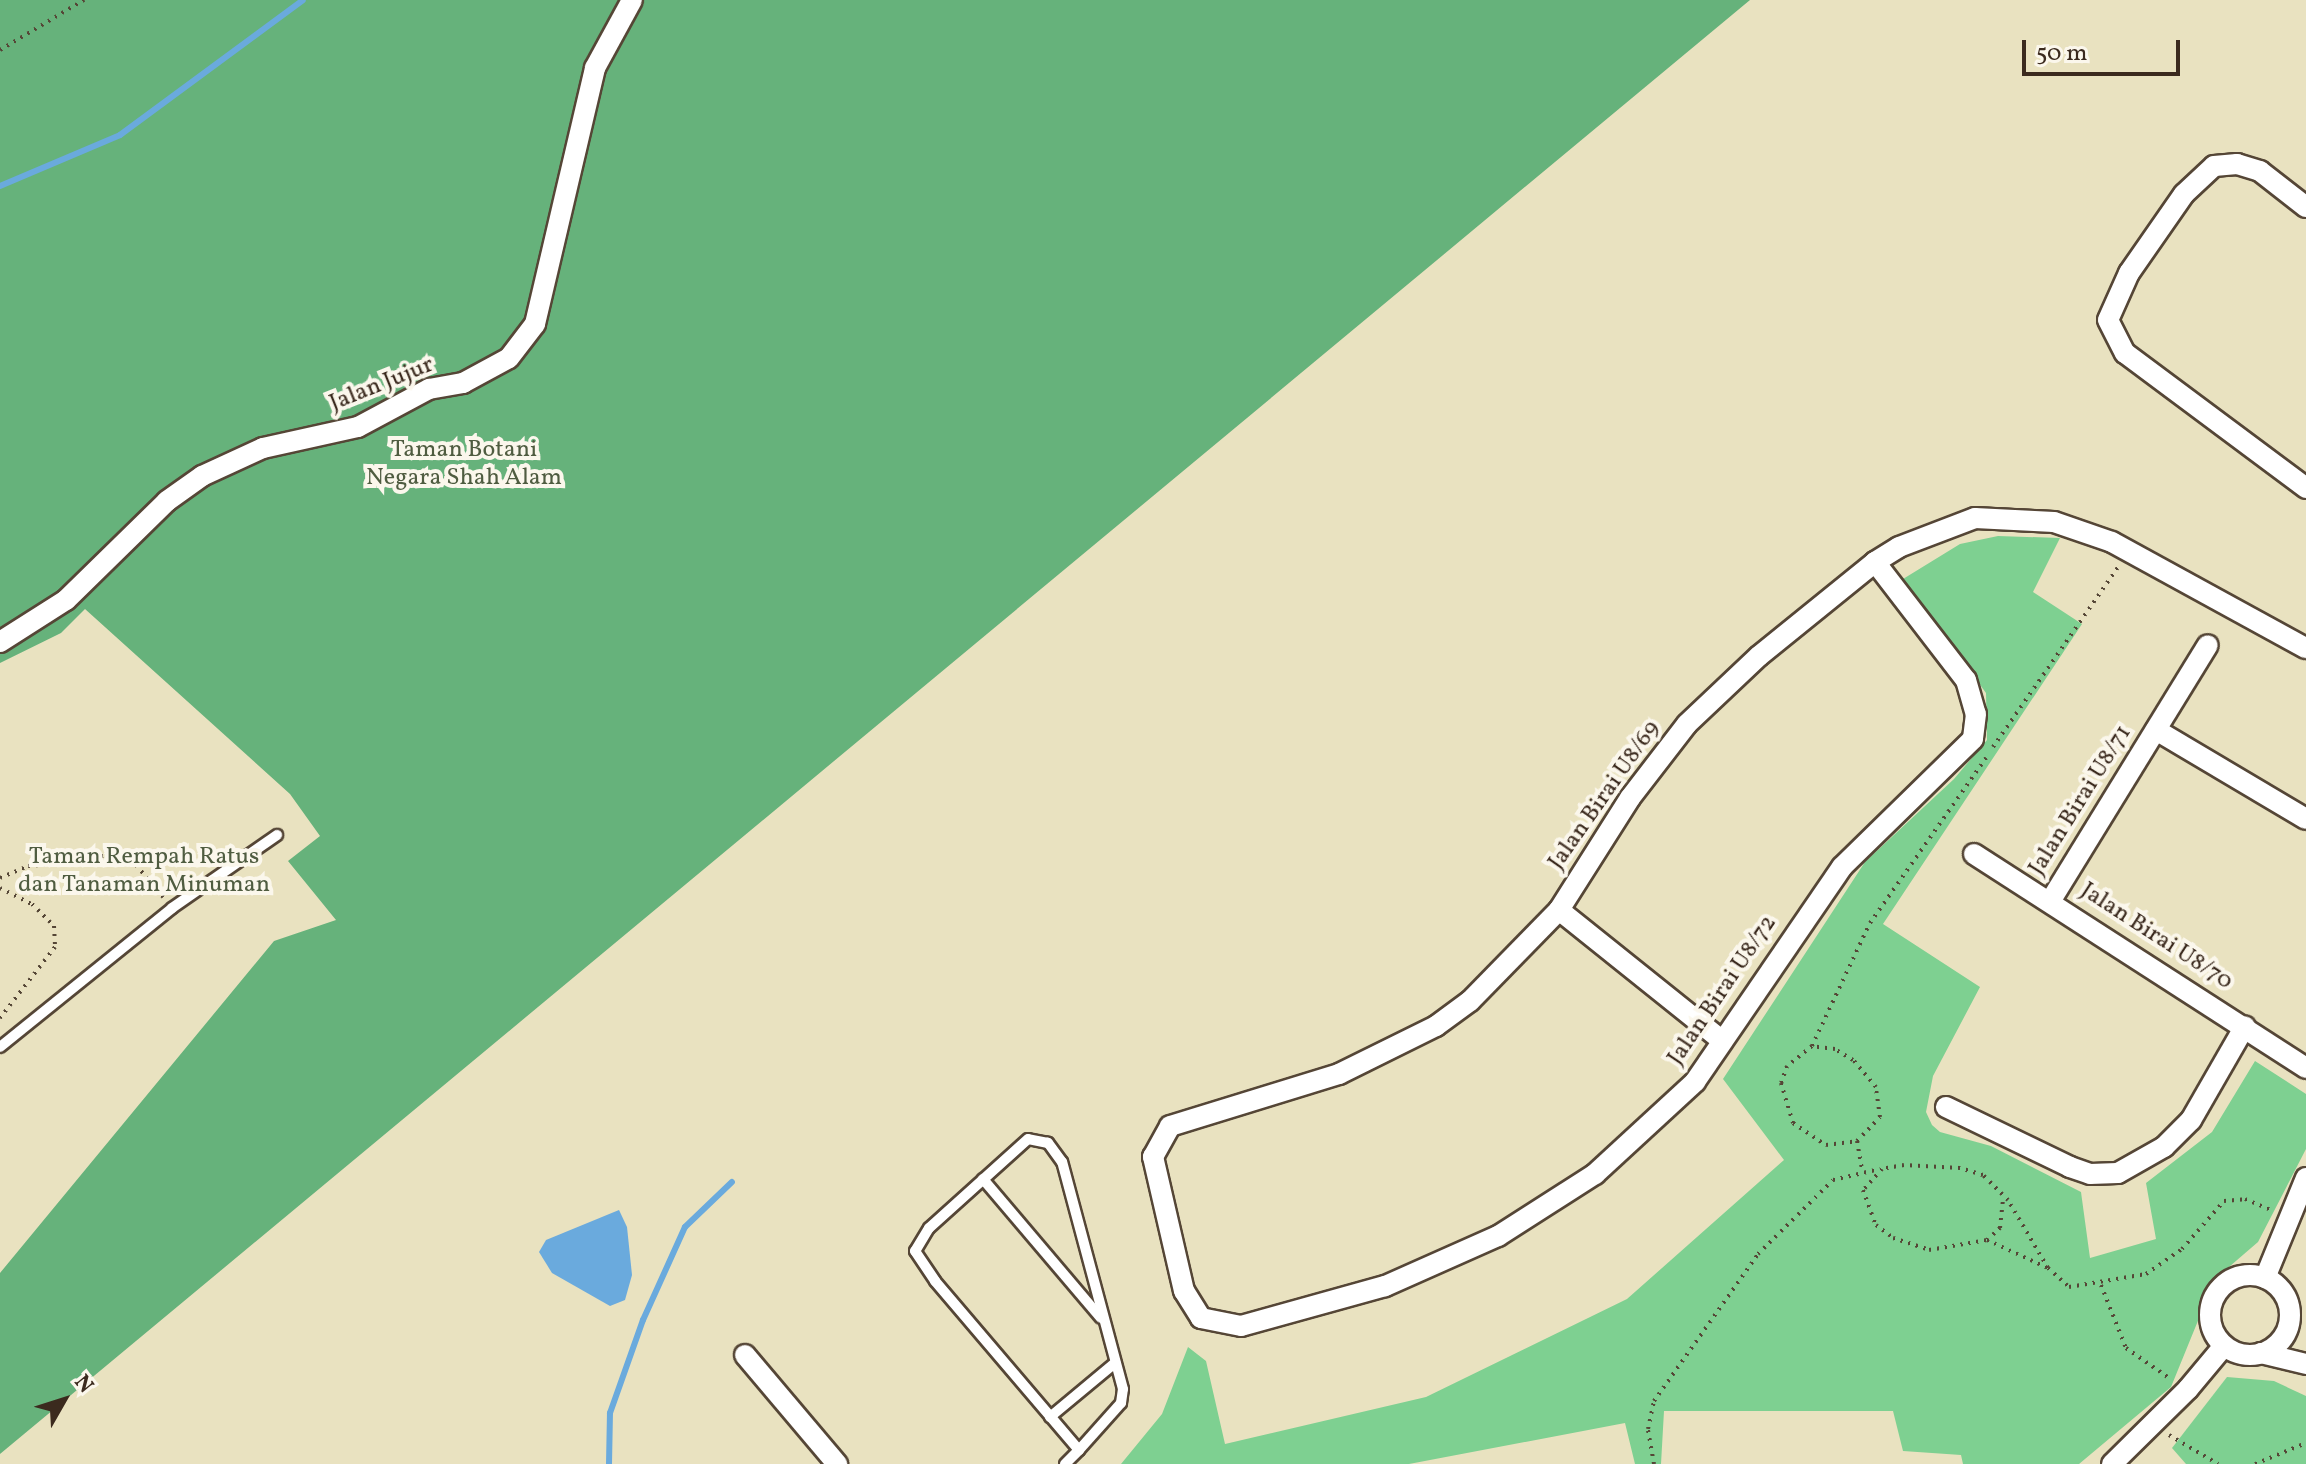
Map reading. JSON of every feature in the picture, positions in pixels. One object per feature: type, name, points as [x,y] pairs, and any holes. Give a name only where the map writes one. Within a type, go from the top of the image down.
[{"type":"street","name":"Jalan Jujur","points":[[0,642],[66,600],[167,501],[202,476],[263,448],[358,427],[429,389],[463,383],[509,358],[535,324],[595,68],[632,0]]},
{"type":"street","points":[[2306,207],[2260,171],[2237,164],[2214,166],[2184,194],[2129,273],[2108,320],[2125,353],[2306,488]]},
{"type":"street","name":"Jalan Birai U8/69","points":[[1169,1228],[1153,1157],[1170,1126],[1339,1074],[1436,1026],[1470,1001],[1559,910],[1630,798],[1687,724],[1759,656],[1875,562],[1947,525],[1997,516],[2054,522],[2128,552],[2232,603],[2306,648]]},
{"type":"street","name":"Jalan Birai U8/72","points":[[1169,1228],[1189,1302],[1201,1318],[1215,1324],[1241,1326],[1385,1286],[1498,1236],[1595,1174],[1695,1082],[1720,1039],[1842,867],[1973,739],[1976,714],[1966,680],[1875,562]]},
{"type":"street","name":"Jalan Birai U8/71","points":[[2051,900],[2208,645]]},
{"type":"street","name":"Jalan Birai U8/71","points":[[2156,730],[2306,819]]},
{"type":"street","name":"Jalan Birai U8/70","points":[[1974,854],[2051,900],[2306,1068]]},
{"type":"street","points":[[1559,910],[1720,1039]]},
{"type":"street","points":[[1946,1107],[2070,1167],[2090,1174],[2118,1173],[2164,1147],[2191,1120],[2245,1026]]},
{"type":"street","points":[[2265,1278],[2286,1217],[2306,1178]]},
{"type":"street","points":[[2261,1353],[2278,1344],[2298,1324],[2286,1298],[2265,1278],[2239,1276],[2213,1298],[2211,1324],[2224,1346],[2242,1354],[2261,1353],[2306,1364]]},
{"type":"street","points":[[2112,1464],[2188,1389],[2224,1346]]},
{"type":"street","points":[[745,1355],[837,1464]]},
{"type":"lane","points":[[0,1047],[172,908],[277,835]]},
{"type":"lane","points":[[1065,1464],[1079,1450],[1121,1403],[1105,1322],[1056,1151],[1043,1140],[1028,1139],[929,1228],[915,1251],[1079,1450]]},
{"type":"lane","points":[[983,1179],[1105,1322]]},
{"type":"lane","points":[[1050,1417],[1115,1363]]},
{"type":"path","points":[[0,50],[84,0]]},
{"type":"path","points":[[1812,1046],[1853,1060],[1876,1087],[1880,1117],[1857,1141],[1826,1145],[1793,1123],[1781,1083],[1787,1066],[1812,1046],[1870,923],[2128,552]]},
{"type":"path","points":[[0,878],[28,866],[86,861],[111,853],[131,859],[172,908]]},
{"type":"path","points":[[0,888],[32,904],[54,926],[55,947],[0,1018]]},
{"type":"path","points":[[1857,1141],[1862,1170]]},
{"type":"path","points":[[1654,1464],[1648,1429],[1654,1401],[1758,1254],[1833,1180],[1862,1170],[1960,1168],[1998,1186],[2048,1268],[2069,1287],[2101,1285],[2146,1274],[2165,1264],[2224,1201],[2245,1199],[2286,1217]]},
{"type":"path","points":[[1882,1169],[1863,1190],[1876,1225],[1893,1238],[1929,1250],[1987,1240],[2000,1228],[2004,1213],[1998,1186]]},
{"type":"path","points":[[1987,1240],[2048,1268]]},
{"type":"path","points":[[2101,1285],[2126,1348],[2188,1389]]},
{"type":"path","points":[[2152,1425],[2218,1464]]},
{"type":"path","points":[[2255,1464],[2306,1443]]},
{"type":"green space","name":"Taman Botani Negara Shah Alam","points":[[0,0],[1750,0],[0,1454],[0,1273],[274,941],[336,920],[288,861],[320,836],[290,794],[85,609],[61,633],[0,663]]},
{"type":"green space","points":[[1998,536],[2060,538],[2033,592],[2082,624],[1883,924],[1980,987],[1933,1076],[1926,1112],[1932,1125],[1940,1132],[1991,1146],[2081,1192],[2090,1258],[2156,1239],[2146,1183],[2212,1132],[2255,1061],[2306,1094],[2306,1149],[2258,1242],[2215,1279],[2171,1387],[2079,1464],[1963,1464],[1961,1455],[1903,1451],[1893,1411],[1664,1411],[1661,1464],[1635,1464],[1625,1423],[1409,1464],[1121,1464],[1162,1414],[1188,1347],[1206,1361],[1225,1444],[1426,1397],[1627,1299],[1784,1160],[1723,1079],[1865,862],[1954,779],[1987,740],[1986,693],[1903,579],[1960,544]]},
{"type":"green space","points":[[2227,1377],[2274,1381],[2306,1396],[2306,1464],[2186,1464],[2172,1448]]},
{"type":"water","points":[[619,1210],[627,1227],[632,1275],[625,1300],[610,1306],[552,1273],[539,1252],[546,1240]]},
{"type":"waterway","points":[[0,186],[120,135],[303,0]]},
{"type":"waterway","points":[[609,1464],[610,1413],[643,1320],[685,1227],[732,1182]]},
{"type":"park label","name":"Taman Rempah Ratus dan Tanaman Minuman","points":[[144,872]]}]
